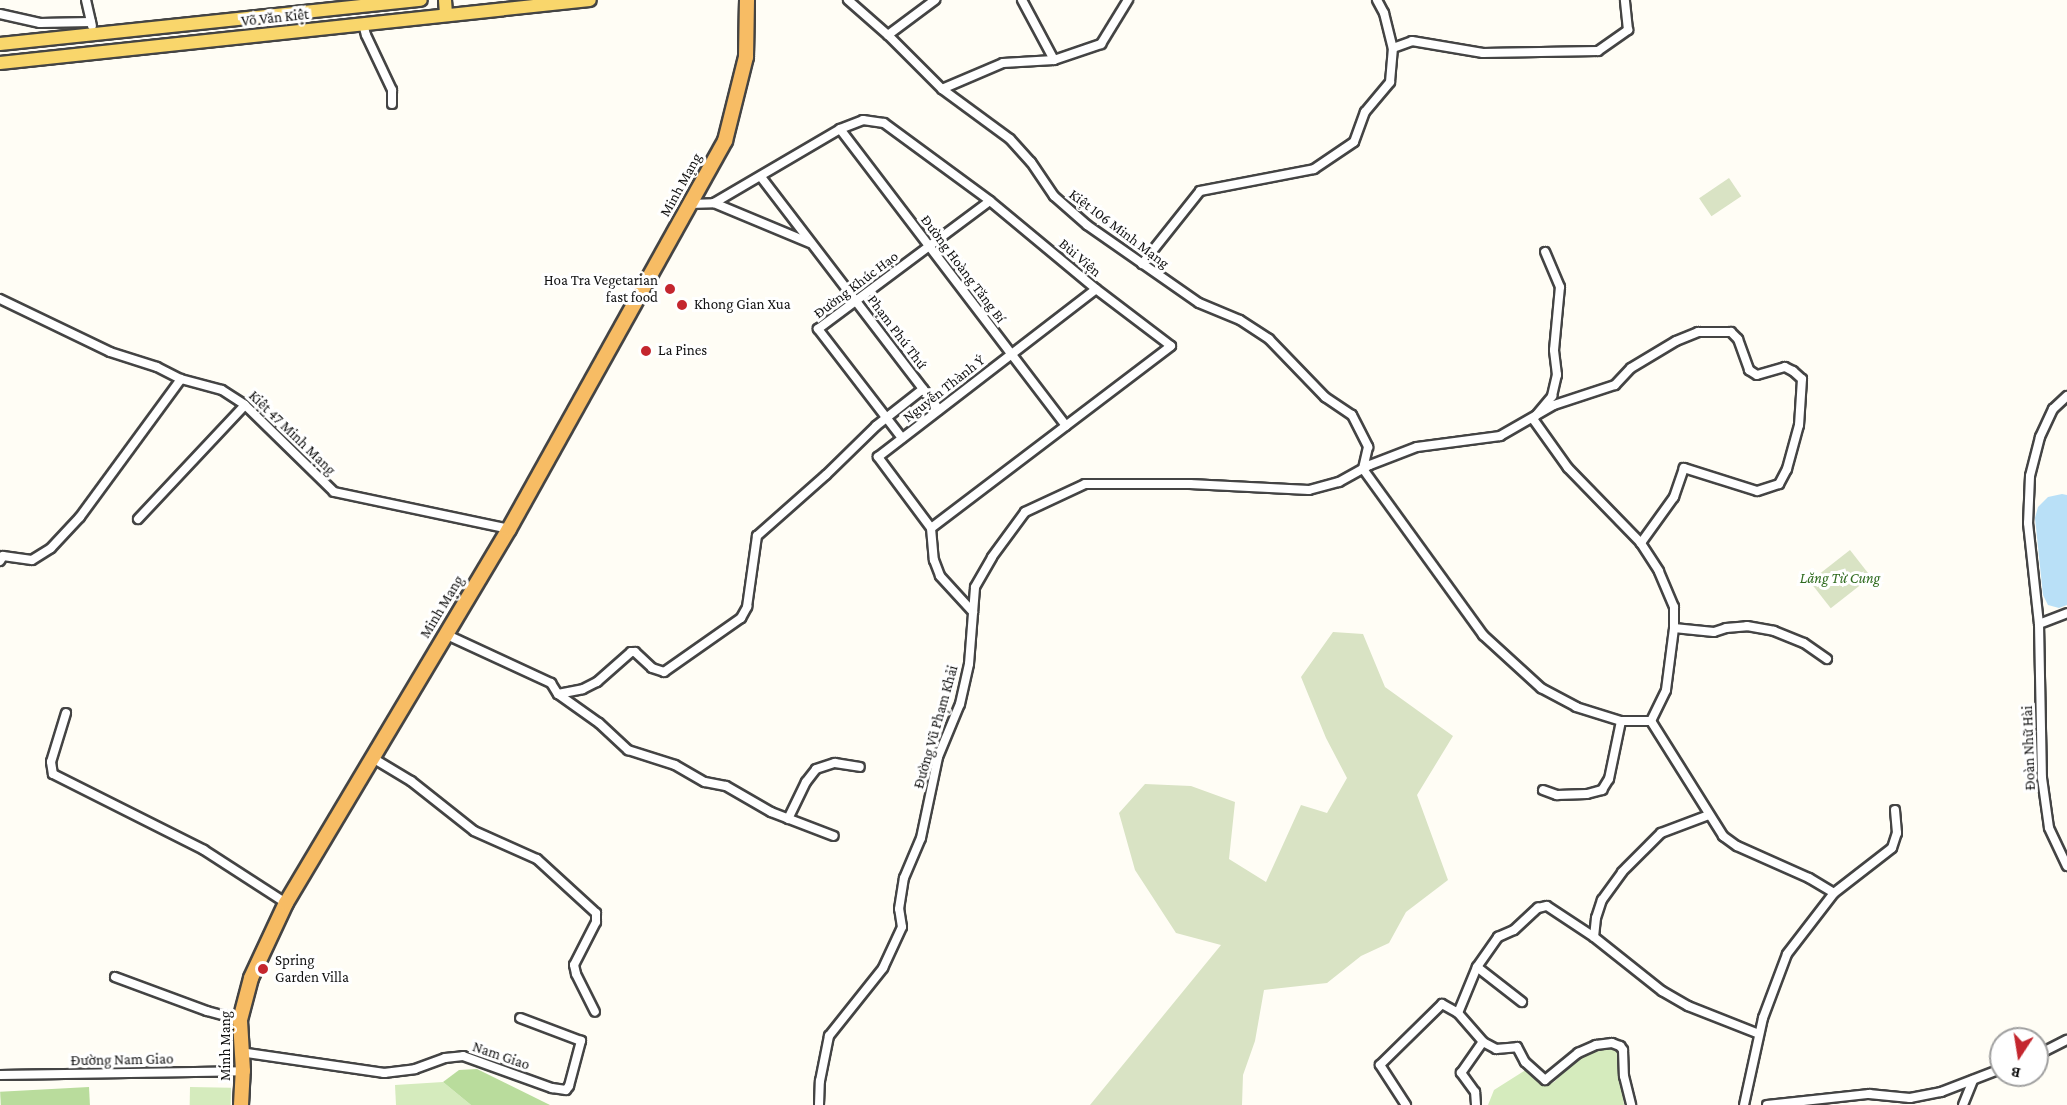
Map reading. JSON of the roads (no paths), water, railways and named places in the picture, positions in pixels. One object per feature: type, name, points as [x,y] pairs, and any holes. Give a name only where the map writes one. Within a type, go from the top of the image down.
[{"type":"highway","name":"Minh Mạng","points":[[241,1105],[243,1071],[240,1052],[240,1020],[251,978],[286,903],[444,633],[509,529],[725,141],[746,57],[747,0]]},
{"type":"main road","name":"Võ Văn Kiệt","points":[[0,44],[92,28],[338,4],[421,0]]},
{"type":"main road","points":[[445,0],[446,15]]},
{"type":"main road","name":"Võ Văn Kiệt","points":[[0,63],[590,0]]},
{"type":"street","points":[[0,14],[40,23],[92,28],[86,0]]},
{"type":"street","name":"Kiệt 106 Minh Mạng","points":[[848,0],[888,35],[942,89],[1010,139],[1031,162],[1054,196],[1087,225],[1199,303],[1240,320],[1269,339],[1325,397],[1352,415],[1368,447],[1363,469]]},
{"type":"street","points":[[888,35],[935,0]]},
{"type":"street","points":[[1022,0],[1054,60]]},
{"type":"street","points":[[942,89],[1003,63],[1054,60],[1101,44],[1128,0]]},
{"type":"street","points":[[1142,264],[1200,191],[1314,169],[1354,142],[1365,112],[1390,82],[1393,48],[1384,14],[1377,0]]},
{"type":"street","points":[[1393,48],[1412,41],[1483,54],[1598,51],[1628,30],[1625,0]]},
{"type":"street","points":[[363,24],[392,90],[392,104]]},
{"type":"street","name":"Bùi Viện","points":[[714,203],[840,129],[863,120],[884,123],[990,201],[1096,289],[1171,346],[931,528]]},
{"type":"street","name":"Đường Hoàng Tăng Bí","points":[[840,129],[1066,426]]},
{"type":"street","name":"Phạm Phú Thứ","points":[[761,177],[939,410]]},
{"type":"street","name":"Đường Khúc Hạo","points":[[902,438],[818,330],[990,201]]},
{"type":"street","points":[[689,204],[714,203],[812,243]]},
{"type":"street","points":[[1545,252],[1560,287],[1555,343],[1557,375],[1552,396],[1533,419],[1568,468],[1641,543],[1663,579],[1674,607],[1674,628],[1666,690],[1652,721]]},
{"type":"street","name":"Nguyễn Thành Ý","points":[[931,528],[878,457],[1096,289]]},
{"type":"street","name":"Kiệt 47 Minh Mạng","points":[[0,299],[75,337],[181,379],[222,390],[245,405],[334,492],[509,529]]},
{"type":"street","name":"Đường Vũ Phạm Khải","points":[[819,1105],[820,1081],[829,1036],[883,968],[902,927],[899,909],[901,892],[921,838],[938,757],[960,704],[969,664],[975,587],[992,556],[1024,512],[1085,484],[1190,484],[1310,490],[1340,482],[1363,469],[1417,447],[1500,436],[1554,405],[1615,385],[1631,368],[1676,341],[1698,333],[1731,332],[1738,339],[1749,370],[1757,375],[1785,367],[1802,379],[1798,425],[1788,469],[1779,484],[1757,491],[1684,468],[1674,497],[1641,543]]},
{"type":"street","points":[[0,561],[3,556],[32,560],[51,548],[80,517],[181,379]]},
{"type":"street","points":[[558,694],[583,689],[597,682],[631,652],[635,652],[652,668],[664,672],[741,618],[747,607],[757,536],[886,418],[923,389]]},
{"type":"street","name":"Đoàn Nhữ Hài","points":[[2067,396],[2053,409],[2040,437],[2030,476],[2028,523],[2039,624],[2042,778],[2049,828],[2067,866]]},
{"type":"street","points":[[138,519],[245,405]]},
{"type":"street","points":[[1363,469],[1483,634],[1541,688],[1576,707],[1621,721],[1652,721]]},
{"type":"street","points":[[931,528],[934,560],[940,576],[973,612]]},
{"type":"street","points":[[2039,624],[2067,613]]},
{"type":"street","points":[[1674,628],[1714,632],[1747,626],[1774,631],[1804,642],[1827,659]]},
{"type":"street","points":[[444,633],[540,676],[551,683],[558,694],[599,723],[628,750],[675,765],[705,783],[726,786],[788,819],[834,836]]},
{"type":"street","points":[[66,713],[51,762],[53,774],[186,840],[286,903]]},
{"type":"street","points":[[1543,790],[1557,795],[1587,794],[1602,790],[1610,779],[1621,721]]},
{"type":"street","points":[[1652,721],[1723,836],[1737,846],[1809,878],[1834,893]]},
{"type":"street","points":[[371,758],[411,781],[474,831],[537,859],[596,913],[596,922],[574,965],[576,974],[595,1012]]},
{"type":"street","points":[[788,819],[806,782],[816,769],[835,763],[860,768]]},
{"type":"street","points":[[1744,1105],[1759,1034],[1787,954],[1834,893],[1892,848],[1897,832],[1895,810]]},
{"type":"street","points":[[1594,937],[1596,918],[1602,900],[1622,872],[1661,833],[1709,815]]},
{"type":"street","points":[[1458,1013],[1478,967],[1498,937],[1514,930],[1543,906],[1547,906],[1594,937],[1671,996],[1731,1026],[1759,1034]]},
{"type":"street","points":[[1478,967],[1522,1002]]},
{"type":"street","points":[[115,977],[207,1011],[240,1020]]},
{"type":"street","points":[[1406,1105],[1380,1065],[1442,1004],[1458,1013],[1483,1042],[1496,1049],[1517,1047],[1526,1062],[1545,1080],[1578,1053],[1596,1045],[1612,1043],[1620,1046],[1623,1050],[1623,1076],[1631,1105]]},
{"type":"street","name":"Nam Giao","points":[[240,1052],[384,1073],[415,1069],[445,1058],[463,1056],[552,1088],[566,1090],[580,1041],[520,1018]]},
{"type":"street","points":[[2049,1049],[2067,1040]]},
{"type":"street","points":[[1476,1105],[1475,1092],[1461,1073],[1483,1042]]},
{"type":"street","name":"Đường Nam Giao","points":[[0,1076],[243,1071]]},
{"type":"street","points":[[1767,1105],[1814,1102],[1869,1094],[1910,1098],[1941,1092],[1989,1074]]},
{"type":"street","points":[[1963,1105],[1972,1080]]},
{"type":"water","points":[[2067,495],[2067,605],[2059,608],[2048,605],[2043,595],[2035,518],[2038,507],[2048,497]]},
{"type":"place","name":"Hoa Tra Vegetarian fast food","points":[[670,289]]},
{"type":"place","name":"Khong Gian Xua","points":[[682,305]]},
{"type":"place","name":"La Pines","points":[[646,351]]},
{"type":"place","name":"Spring Garden Villa","points":[[263,969]]},
{"type":"park label","name":"Lăng Từ Cung","points":[[1840,579]]}]
